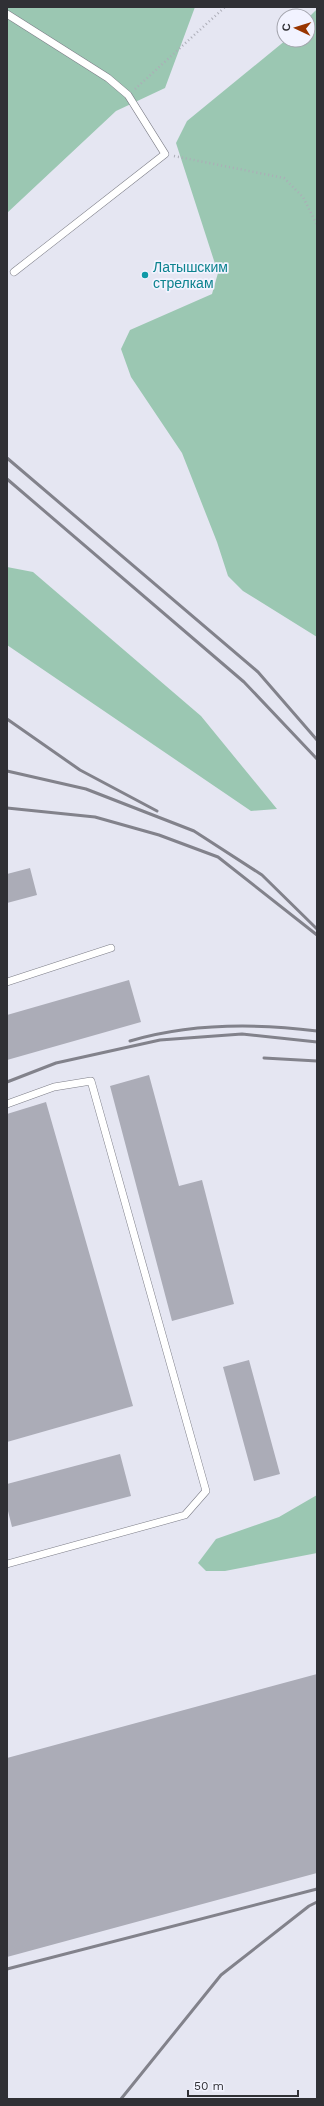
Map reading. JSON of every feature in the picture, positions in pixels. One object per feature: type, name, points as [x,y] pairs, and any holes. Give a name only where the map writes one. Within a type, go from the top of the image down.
[{"type":"lane","points":[[7,14],[108,78],[128,95],[165,154],[14,272]]},
{"type":"lane","points":[[7,982],[111,948]]},
{"type":"lane","points":[[7,1104],[54,1087],[91,1081],[206,1491],[185,1515],[7,1564]]},
{"type":"path","points":[[128,95],[225,7]]},
{"type":"path","points":[[165,154],[284,178],[303,197],[317,225]]},
{"type":"green space","points":[[7,7],[195,7],[165,88],[116,111],[7,213]]},
{"type":"green space","points":[[317,9],[317,637],[243,591],[228,576],[217,542],[182,453],[131,377],[121,349],[130,330],[212,294],[218,273],[176,143],[187,121],[276,48],[316,48]]},
{"type":"green space","points":[[7,567],[33,572],[201,716],[277,809],[251,811],[7,645]]},
{"type":"green space","points":[[317,1495],[317,1553],[225,1571],[206,1571],[198,1563],[216,1539],[279,1517]]},
{"type":"building","points":[[30,868],[37,895],[7,903],[7,874]]},
{"type":"building","points":[[129,980],[141,1022],[7,1060],[7,1015]]},
{"type":"building","points":[[149,1075],[179,1186],[202,1180],[234,1304],[172,1321],[110,1086]]},
{"type":"building","points":[[46,1102],[133,1406],[7,1442],[7,1114]]},
{"type":"building","points":[[249,1360],[280,1474],[254,1481],[223,1367]]},
{"type":"building","points":[[120,1454],[131,1496],[12,1527],[7,1507],[7,1484]]},
{"type":"building","points":[[317,1674],[317,1873],[7,1957],[7,1758]]},
{"type":"railway","points":[[7,458],[258,672],[317,740]]},
{"type":"railway","points":[[7,479],[244,682],[317,759]]},
{"type":"railway","points":[[7,719],[80,770],[157,811]]},
{"type":"railway","points":[[7,771],[86,789],[194,831],[262,875],[317,929]]},
{"type":"railway","points":[[7,808],[95,817],[159,835],[218,857],[317,935]]},
{"type":"railway","points":[[130,1041],[176,1031],[223,1026],[293,1028],[317,1031]]},
{"type":"railway","points":[[7,1082],[56,1063],[160,1040],[242,1034],[317,1042]]},
{"type":"railway","points":[[264,1058],[317,1061]]},
{"type":"railway","points":[[7,1969],[317,1889]]},
{"type":"railway","points":[[121,2099],[221,1975],[309,1906],[317,1902]]},
{"type":"place","name":"Латышским стрелкам","points":[[145,275]]}]
